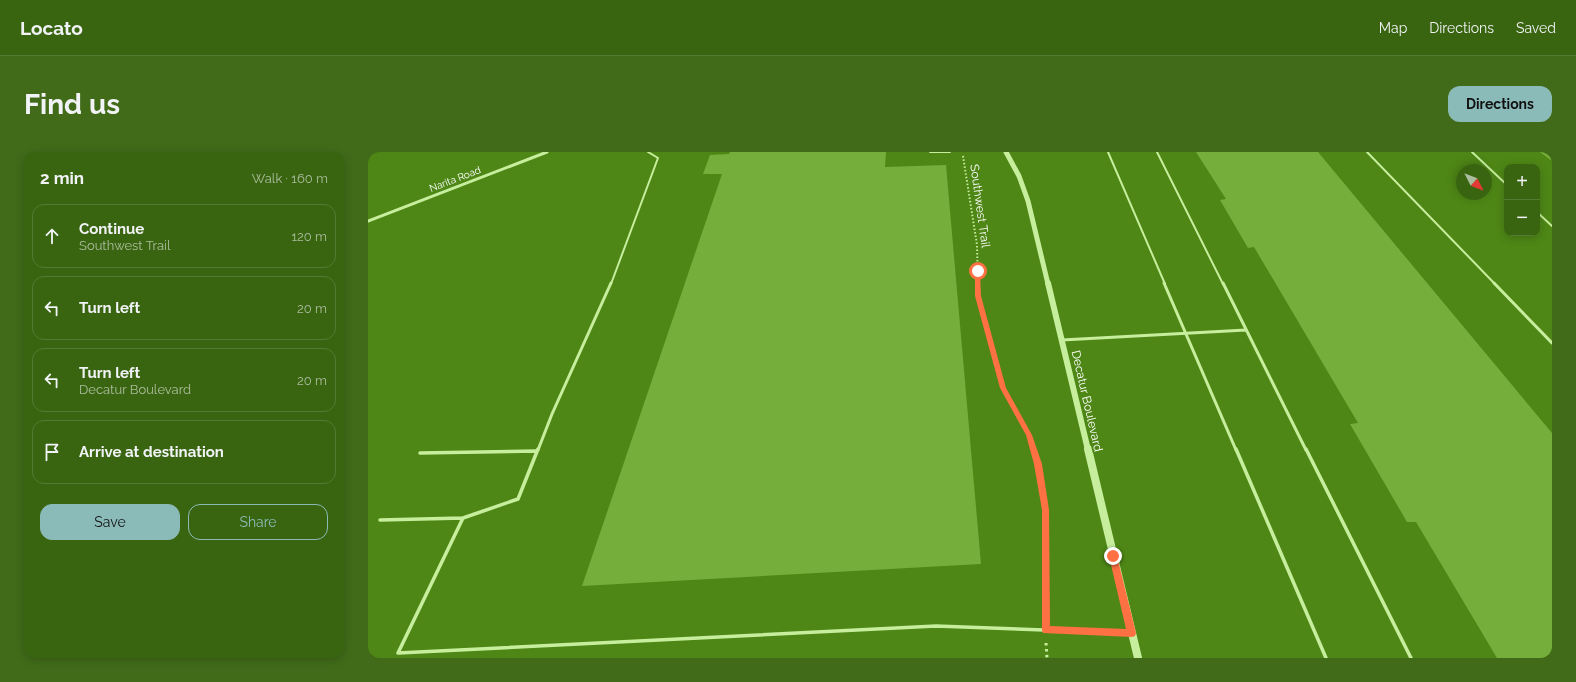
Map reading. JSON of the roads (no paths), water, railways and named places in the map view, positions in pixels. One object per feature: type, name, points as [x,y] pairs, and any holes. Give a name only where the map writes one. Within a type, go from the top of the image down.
[{"type":"street","name":"Narita Road","points":[[368,221],[547,152]]},
{"type":"street","name":"Decatur Boulevard","points":[[1006,152],[1017,172],[1028,202],[1138,658]]},
{"type":"lane","points":[[380,520],[463,518],[518,499],[536,451],[616,272],[658,158],[648,152]]},
{"type":"lane","points":[[930,152],[950,152]]},
{"type":"lane","points":[[1108,152],[1326,658]]},
{"type":"lane","points":[[1157,152],[1411,658]]},
{"type":"lane","points":[[1367,152],[1552,342]]},
{"type":"lane","points":[[1472,152],[1504,182]]},
{"type":"lane","points":[[1540,215],[1552,226]]},
{"type":"lane","points":[[1062,340],[1246,330]]},
{"type":"lane","points":[[420,453],[536,451]]},
{"type":"lane","points":[[463,518],[398,653],[936,626],[1132,633]]}]
